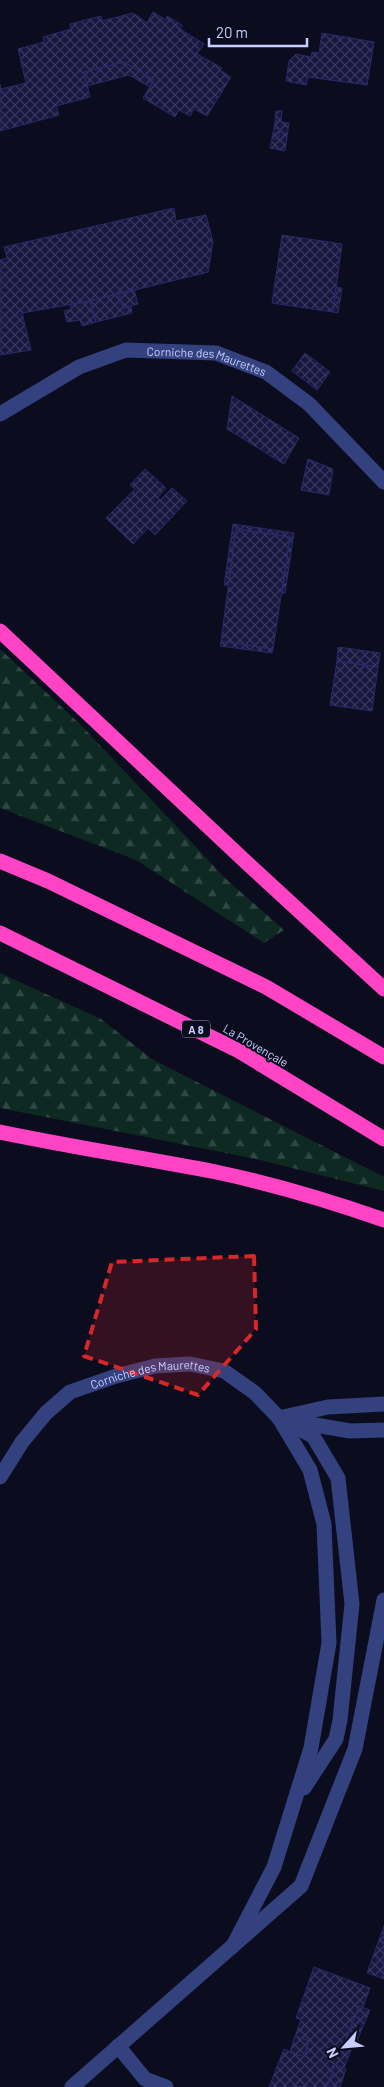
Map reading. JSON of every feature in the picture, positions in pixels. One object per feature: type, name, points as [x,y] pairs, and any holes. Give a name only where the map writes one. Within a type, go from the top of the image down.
[{"type":"highway","points":[[0,631],[246,863],[384,989]]},
{"type":"highway","points":[[0,861],[48,881],[266,987],[384,1057]]},
{"type":"highway","name":"La Provençale","points":[[0,933],[239,1051],[384,1139]]},
{"type":"highway","points":[[0,1132],[66,1146],[218,1173],[340,1204],[384,1220]]},
{"type":"street","name":"Corniche des Maurettes","points":[[0,414],[79,367],[126,350],[216,353],[266,372],[309,404],[384,482]]},
{"type":"street","name":"Corniche des Maurettes","points":[[0,1477],[22,1442],[46,1413],[70,1392],[116,1376],[155,1366],[190,1364],[224,1371],[255,1393],[279,1418]]},
{"type":"street","points":[[279,1418],[328,1407],[384,1404]]},
{"type":"street","points":[[279,1418],[350,1431],[384,1430]]},
{"type":"street","points":[[233,1946],[274,1867],[311,1748],[330,1643],[324,1524],[310,1470],[279,1418]]},
{"type":"street","points":[[279,1418],[313,1436],[338,1478],[352,1604],[340,1720],[336,1739],[294,1804]]},
{"type":"street","points":[[72,2087],[301,1886],[355,1749],[384,1600]]},
{"type":"street","points":[[118,2046],[145,2079],[166,2087]]},
{"type":"highlighted area","points":[[254,1256],[256,1329],[198,1395],[84,1356],[112,1262]]},
{"type":"green space","points":[[0,649],[81,725],[226,879],[284,930],[264,943],[136,860],[0,808]]},
{"type":"green space","points":[[0,973],[101,1019],[152,1059],[384,1177],[384,1191],[256,1159],[0,1108]]},
{"type":"building","points":[[153,12],[166,20],[167,16],[182,25],[180,29],[204,44],[197,54],[222,68],[220,70],[231,77],[207,116],[194,109],[190,116],[179,110],[175,117],[143,98],[154,80],[124,62],[84,72],[90,97],[56,106],[59,115],[0,131],[0,84],[1,89],[26,83],[18,49],[44,42],[43,37],[71,29],[70,24],[101,16],[102,21],[133,13],[147,23]]},
{"type":"building","points":[[322,33],[374,42],[367,85],[308,77],[306,85],[286,81],[289,61],[296,54],[311,57],[312,52],[319,53]]},
{"type":"building","points":[[124,62],[154,80],[150,87],[129,75],[87,86],[84,72]]},
{"type":"building","points":[[276,111],[282,111],[281,122],[275,121]]},
{"type":"building","points":[[275,121],[289,123],[285,151],[270,148],[272,138],[278,139],[280,129],[274,128]]},
{"type":"building","points":[[274,128],[280,129],[278,139],[272,138]]},
{"type":"building","points":[[174,208],[176,221],[206,215],[213,242],[208,272],[90,301],[22,313],[31,350],[0,355],[0,260],[7,258],[4,247]]},
{"type":"building","points":[[282,235],[342,244],[333,312],[272,303]]},
{"type":"building","points":[[336,287],[342,288],[338,313],[333,312]]},
{"type":"building","points":[[134,289],[138,304],[123,308],[119,293]]},
{"type":"building","points":[[119,293],[123,308],[131,306],[132,313],[96,322],[90,301]]},
{"type":"building","points":[[90,301],[96,322],[82,326],[80,320],[67,322],[64,311],[71,309],[70,304]]},
{"type":"building","points":[[305,353],[330,372],[317,390],[292,371]]},
{"type":"building","points":[[232,396],[299,438],[284,464],[227,429]]},
{"type":"building","points":[[308,459],[333,469],[329,495],[301,490]]},
{"type":"building","points":[[145,469],[166,488],[158,497],[160,500],[172,488],[187,501],[155,535],[148,528],[133,544],[106,518],[135,489],[130,485]]},
{"type":"building","points":[[233,524],[294,533],[285,593],[282,593],[290,537],[236,529],[228,585],[224,585]]},
{"type":"building","points":[[236,529],[290,537],[273,649],[221,641]]},
{"type":"building","points":[[221,641],[273,649],[272,653],[220,646]]},
{"type":"building","points":[[338,647],[380,653],[378,667],[337,661]]},
{"type":"building","points":[[337,661],[378,667],[372,711],[330,705]]},
{"type":"building","points":[[384,1926],[384,1979],[367,1973]]},
{"type":"building","points":[[314,1967],[370,1988],[363,2007],[359,2006],[346,2039],[354,2043],[344,2068],[335,2065],[327,2087],[269,2087],[284,2049],[304,2057],[309,2041],[295,2036],[301,2020],[296,2018]]},
{"type":"building","points":[[359,2006],[370,2010],[356,2043],[346,2039]]},
{"type":"building","points":[[295,2036],[309,2041],[304,2057],[290,2052]]},
{"type":"building","points":[[335,2065],[346,2069],[340,2087],[327,2087]]}]
